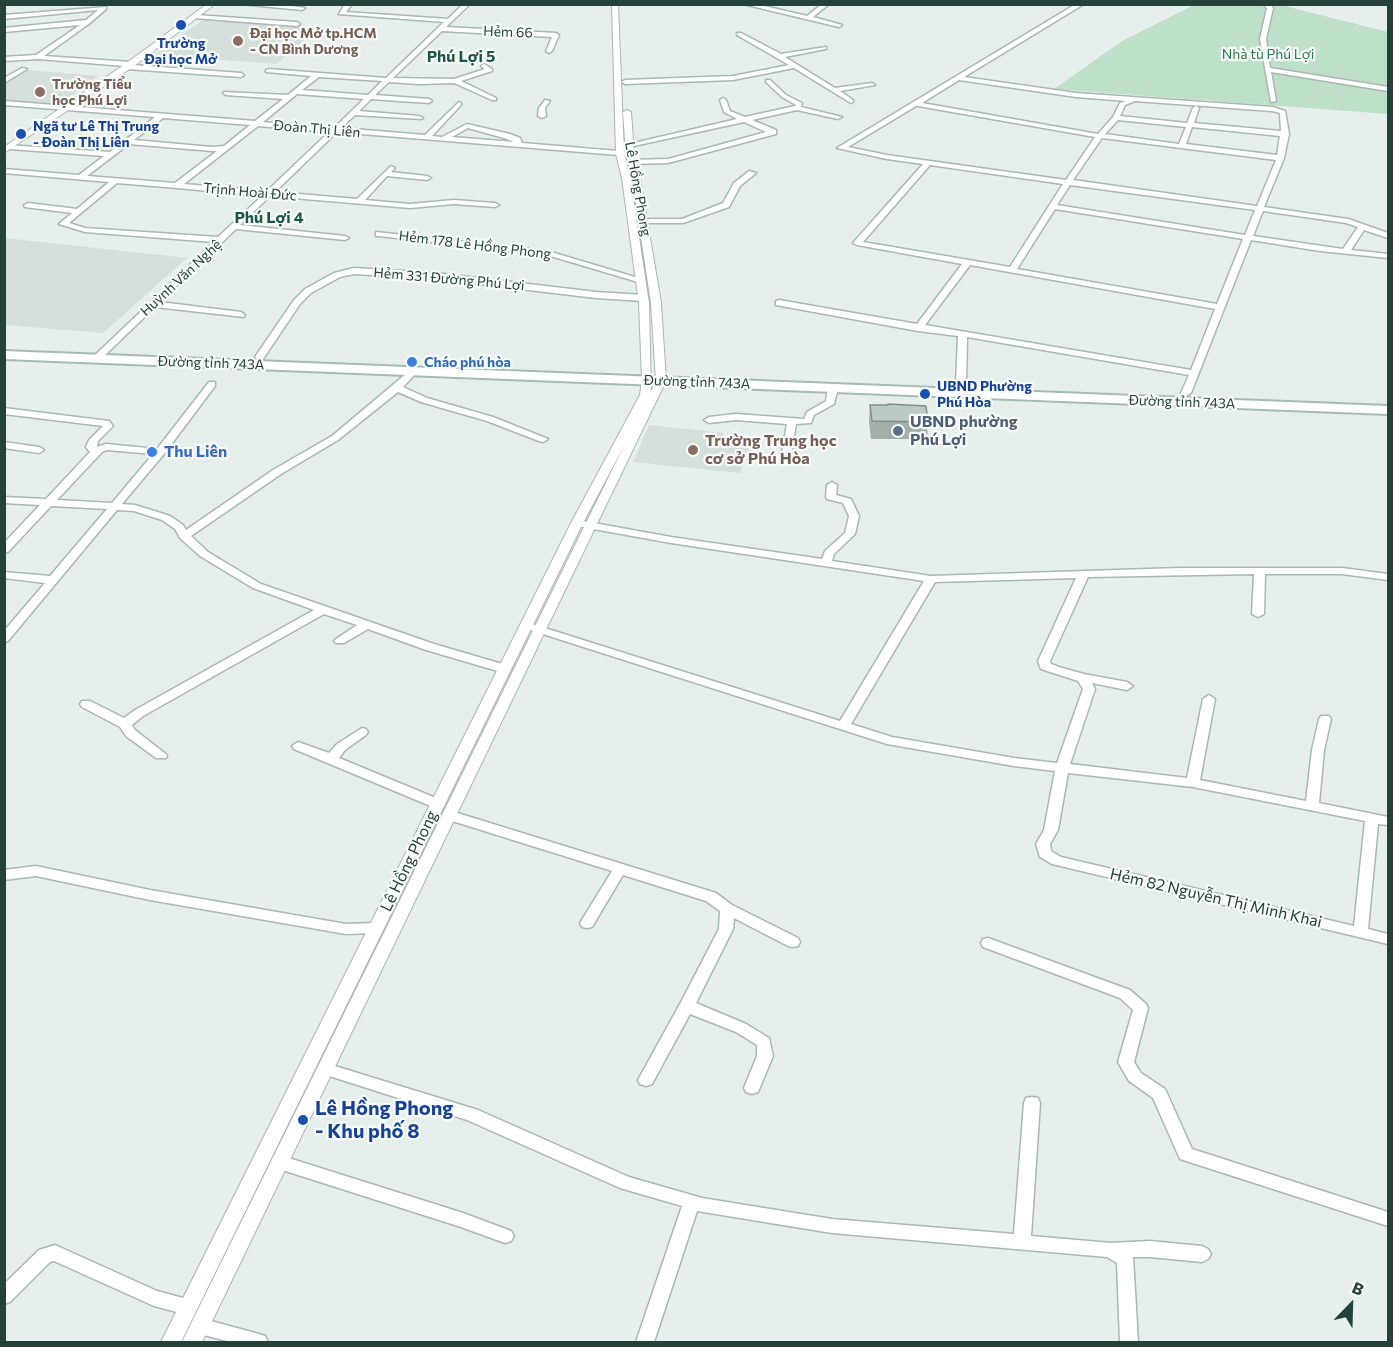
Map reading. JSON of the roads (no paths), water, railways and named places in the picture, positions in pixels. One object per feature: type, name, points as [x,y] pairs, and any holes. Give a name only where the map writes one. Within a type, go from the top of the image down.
[{"type":"main road","name":"Đường tỉnh 743A","points":[[4,348],[413,371],[654,376],[833,388],[961,384],[1042,392]]},
{"type":"main road","name":"Đường tỉnh 743A","points":[[4,355],[260,357],[1187,398],[1389,410]]},
{"type":"main road","name":"Đường tỉnh 743A","points":[[1187,398],[1388,402]]},
{"type":"street","points":[[29,4],[31,14]]},
{"type":"street","points":[[9,146],[68,108],[212,4]]},
{"type":"street","points":[[243,4],[302,8]]},
{"type":"street","points":[[349,4],[341,13],[449,21]]},
{"type":"street","name":"Huỳnh Văn Nghệ","points":[[100,355],[271,194],[467,4]]},
{"type":"street","name":"Lê Hồng Phong","points":[[615,4],[620,154],[626,178],[654,376]]},
{"type":"street","name":"Lê Hồng Phong","points":[[196,1334],[451,816],[533,628],[654,376],[656,303],[630,154],[623,4]]},
{"type":"street","points":[[808,18],[826,4]]},
{"type":"street","points":[[1081,4],[918,104],[841,148],[928,163],[1348,221],[1389,236]]},
{"type":"street","points":[[1266,4],[1270,7],[1263,39],[1273,101]]},
{"type":"street","points":[[750,5],[839,25]]},
{"type":"street","points":[[4,16],[104,8],[38,57]]},
{"type":"street","points":[[196,17],[297,24]]},
{"type":"street","points":[[4,30],[89,21]]},
{"type":"street","name":"Hẻm 66","points":[[441,29],[503,28],[556,35],[549,51]]},
{"type":"street","points":[[739,34],[851,101]]},
{"type":"street","points":[[779,56],[824,48]]},
{"type":"street","points":[[4,59],[38,57],[241,75]]},
{"type":"street","points":[[268,71],[387,80],[454,81],[490,70],[484,66]]},
{"type":"street","points":[[626,82],[733,78],[794,66]]},
{"type":"street","points":[[4,81],[24,69]]},
{"type":"street","points":[[1268,69],[1389,89]]},
{"type":"street","points":[[177,186],[317,75]]},
{"type":"street","points":[[959,78],[1076,95],[1277,109],[1284,114],[1285,134],[1280,158],[1194,373],[1187,398]]},
{"type":"street","points":[[454,81],[494,99]]},
{"type":"street","points":[[768,81],[784,96],[800,104],[797,108]]},
{"type":"street","points":[[836,90],[873,84]]},
{"type":"street","points":[[226,93],[429,101]]},
{"type":"street","points":[[630,154],[668,161],[773,132],[727,112],[723,100]]},
{"type":"street","points":[[1012,270],[1067,183],[1100,136],[1116,118],[1122,104],[1136,100]]},
{"type":"street","points":[[542,116],[542,108],[547,101]]},
{"type":"street","name":"Đoàn Thị Liên","points":[[4,103],[337,130],[413,124],[426,138],[630,154]]},
{"type":"street","points":[[426,138],[459,104]]},
{"type":"street","points":[[918,104],[1100,136],[1280,158]]},
{"type":"street","points":[[630,154],[743,120],[797,108],[838,117]]},
{"type":"street","points":[[1182,146],[1196,108]]},
{"type":"street","points":[[354,113],[413,124]]},
{"type":"street","points":[[80,178],[161,116]]},
{"type":"street","points":[[1116,118],[1285,134]]},
{"type":"street","points":[[443,139],[468,126],[507,136],[517,140],[518,145]]},
{"type":"street","points":[[128,142],[212,149],[226,148]]},
{"type":"street","points":[[9,146],[112,154]]},
{"type":"street","points":[[928,163],[857,243],[1221,307]]},
{"type":"street","name":"Trịnh Hoài Đức","points":[[4,171],[410,206],[454,202],[495,206]]},
{"type":"street","points":[[360,201],[388,171],[427,178]]},
{"type":"street","points":[[643,221],[683,222],[726,205],[737,185],[752,173]]},
{"type":"street","points":[[115,181],[63,224],[85,230],[221,240]]},
{"type":"street","points":[[28,205],[78,211]]},
{"type":"street","points":[[1052,206],[1345,252],[1389,256]]},
{"type":"street","points":[[1345,252],[1363,226]]},
{"type":"street","points":[[235,227],[345,237]]},
{"type":"street","name":"Hẻm 178 Lê Hồng Phong","points":[[379,234],[548,253],[641,280]]},
{"type":"street","points":[[918,328],[967,263]]},
{"type":"street","name":"Hẻm 331 Đường Phú Lợi","points":[[260,357],[297,302],[308,291],[338,275],[354,271],[436,276],[568,292],[643,298]]},
{"type":"street","points":[[779,303],[1194,373]]},
{"type":"street","points":[[153,304],[241,315]]},
{"type":"street","points":[[961,384],[963,335]]},
{"type":"street","points":[[184,536],[191,528],[217,515],[291,463],[335,438],[397,388],[413,371]]},
{"type":"street","points":[[4,639],[160,452],[212,384]]},
{"type":"street","points":[[397,388],[424,400],[490,419],[543,439]]},
{"type":"street","points":[[709,420],[736,417],[792,422],[808,421],[810,414],[831,402],[833,388]]},
{"type":"street","points":[[4,411],[106,423],[108,426],[94,440],[91,447],[96,452]]},
{"type":"street","points":[[786,458],[792,422]]},
{"type":"street","points":[[4,445],[39,450]]},
{"type":"street","points":[[4,550],[96,452],[106,447],[160,452]]},
{"type":"street","points":[[826,563],[830,553],[850,534],[854,516],[847,501],[831,497],[832,486]]},
{"type":"street","points":[[4,500],[148,511],[166,518],[179,527],[184,536],[204,554],[257,586],[366,625],[505,669]]},
{"type":"street","points":[[583,525],[932,579],[1084,573],[1260,571],[1342,571],[1389,577]]},
{"type":"street","points":[[1258,614],[1260,571]]},
{"type":"street","points":[[1084,573],[1044,661],[1045,666],[1083,678],[1127,686]]},
{"type":"street","points":[[4,575],[53,580]]},
{"type":"street","points":[[844,724],[932,579]]},
{"type":"street","points":[[125,724],[139,713],[322,610]]},
{"type":"street","points":[[340,641],[366,625]]},
{"type":"street","points":[[533,628],[844,724],[891,741],[1062,768],[1193,783],[1389,821]]},
{"type":"street","name":"Lê Hồng Phong","points":[[171,1342],[505,669],[533,628]]},
{"type":"street","points":[[1062,768],[1089,689],[1083,678]]},
{"type":"street","points":[[1193,783],[1209,699]]},
{"type":"street","points":[[86,704],[125,724],[130,733],[160,755]]},
{"type":"street","points":[[1312,806],[1318,750],[1325,719]]},
{"type":"street","points":[[331,759],[341,747],[362,732]]},
{"type":"street","points":[[298,746],[438,804]]},
{"type":"street","name":"Hẻm 82 Nguyễn Thị Minh Khai","points":[[1062,768],[1051,830],[1043,844],[1044,854],[1057,861],[1389,939]]},
{"type":"street","points":[[451,816],[711,897],[727,909],[793,942]]},
{"type":"street","points":[[1361,932],[1372,818]]},
{"type":"street","points":[[587,923],[620,869]]},
{"type":"street","points":[[4,875],[36,871],[150,895],[346,929],[376,928]]},
{"type":"street","points":[[646,1080],[726,929],[727,909]]},
{"type":"street","points":[[988,943],[1125,994],[1141,1008],[1126,1062],[1135,1077],[1159,1094],[1186,1154],[1286,1188],[1389,1219]]},
{"type":"street","points":[[687,1006],[741,1028],[764,1042],[765,1056],[752,1088]]},
{"type":"street","points":[[325,1069],[472,1115],[626,1183],[692,1202],[832,1227],[1110,1250],[1150,1249],[1202,1254]]},
{"type":"street","points":[[1022,1242],[1032,1103]]},
{"type":"street","points":[[279,1162],[463,1220],[505,1236]]},
{"type":"street","points":[[645,1342],[692,1202]]},
{"type":"street","points":[[1110,1250],[1125,1259],[1129,1342]]},
{"type":"street","points":[[4,1296],[45,1255],[55,1253],[154,1298],[189,1307]]},
{"type":"street","points":[[196,1334],[259,1342]]},
{"type":"place","name":"Trường Đại học Mở","points":[[181,25]]},
{"type":"place","name":"Đại học Mở tp.HCM - CN Bình Dương","points":[[238,41]]},
{"type":"place","name":"Trường Tiểu học Phú Lợi","points":[[40,92]]},
{"type":"place","name":"Ngã tư Lê Thị Trung - Đoàn Thị Liên","points":[[21,134]]},
{"type":"place","name":"Cháo phú hòa","points":[[412,362]]},
{"type":"place","name":"UBND Phường Phú Hòa","points":[[925,394]]},
{"type":"place","name":"UBND phường Phú Lợi","points":[[898,431]]},
{"type":"place","name":"Trường Trung học cơ sở Phú Hòa","points":[[693,450]]},
{"type":"place","name":"Thu Liên","points":[[152,452]]},
{"type":"place","name":"Lê Hồng Phong - Khu phố 8","points":[[303,1120]]},
{"type":"district","name":"Phú Lợi 5","points":[[461,57]]},
{"type":"district","name":"Phú Lợi 4","points":[[269,218]]},
{"type":"park label","name":"Nhà tù Phú Lợi","points":[[1268,54]]}]
